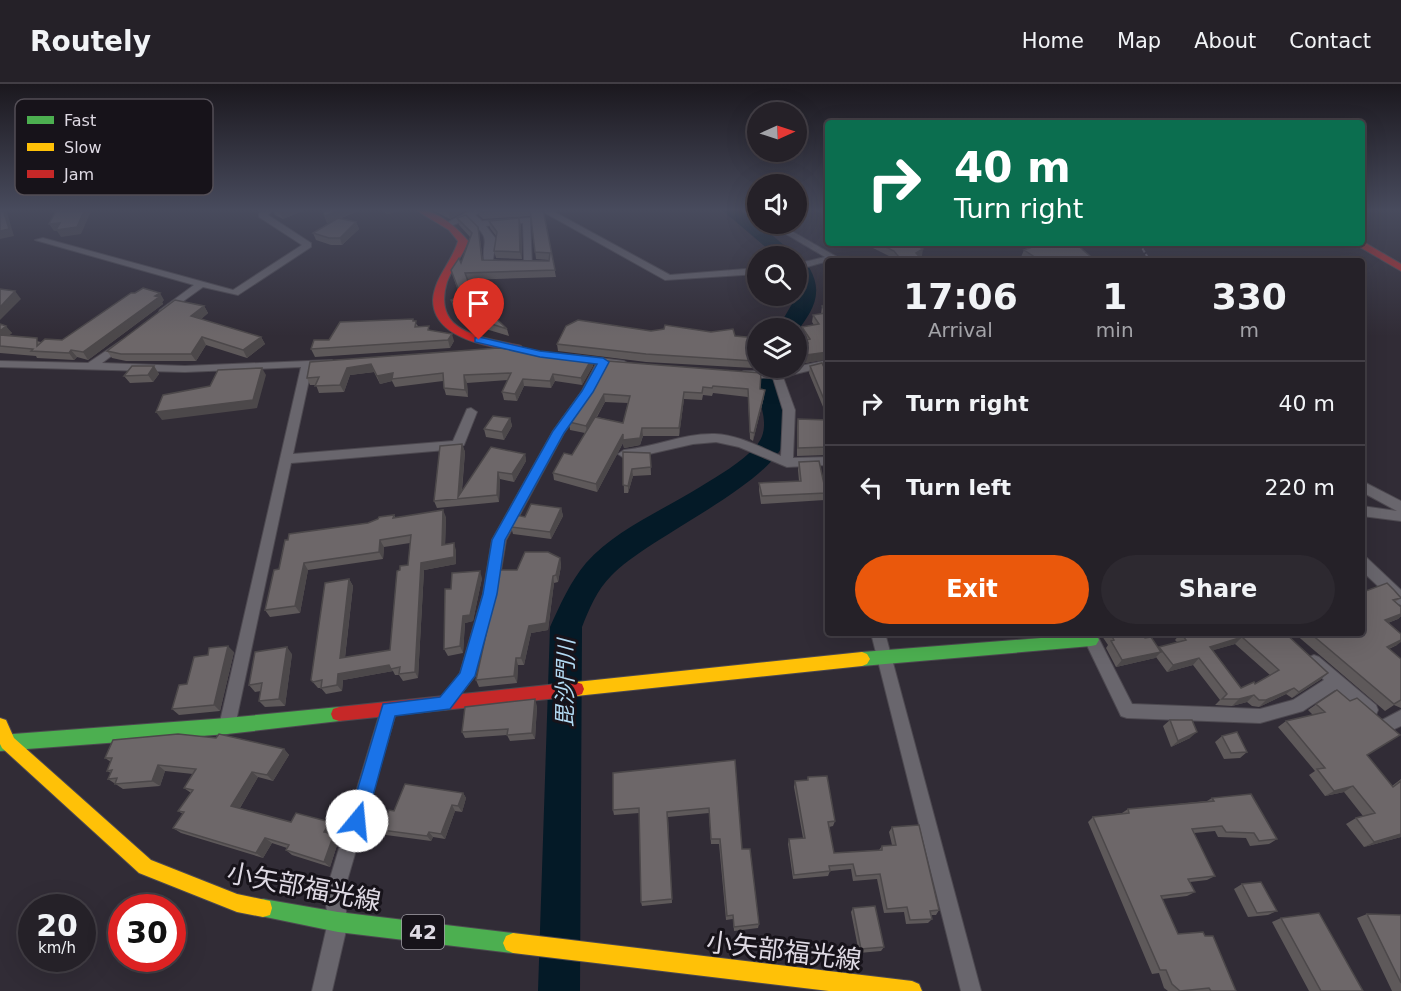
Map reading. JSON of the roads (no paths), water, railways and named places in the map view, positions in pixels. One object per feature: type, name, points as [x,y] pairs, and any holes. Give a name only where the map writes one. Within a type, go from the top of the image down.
[{"type":"street","points":[[81,251],[234,293],[298,251]]},
{"type":"street","points":[[461,251],[443,278],[437,298],[441,316],[467,338],[523,350],[470,352]]},
{"type":"street","points":[[490,251],[489,263],[534,264],[532,251]]},
{"type":"street","points":[[619,251],[668,278],[747,272]]},
{"type":"street","points":[[1372,251],[1401,268]]},
{"type":"street","points":[[807,265],[825,262]]},
{"type":"street","points":[[154,319],[201,284]]},
{"type":"street","points":[[90,367],[136,332]]},
{"type":"street","points":[[561,357],[636,366]]},
{"type":"street","points":[[0,364],[184,369],[342,361]]},
{"type":"street","points":[[444,703],[467,676],[490,594],[499,540],[559,431],[587,392],[603,362]]},
{"type":"street","points":[[227,726],[306,364]]},
{"type":"street","points":[[807,368],[825,364]]},
{"type":"street","points":[[733,373],[747,374]]},
{"type":"street","points":[[778,378],[789,410],[787,463]]},
{"type":"street","points":[[286,459],[458,445],[471,412]]},
{"type":"street","points":[[624,454],[640,454],[666,446],[718,438],[787,463],[825,461]]},
{"type":"street","points":[[1365,488],[1401,507]]},
{"type":"street","points":[[1365,511],[1401,516]]},
{"type":"street","points":[[1365,565],[1401,599]]},
{"type":"street","points":[[879,636],[971,991]]},
{"type":"street","points":[[4,743],[227,726],[885,657],[1031,639],[1089,636],[1127,711],[1260,716],[1297,706],[1336,681]]},
{"type":"street","points":[[1304,653],[1336,681],[1394,721],[1401,737]]},
{"type":"street","points":[[322,991],[338,922],[334,895],[389,709]]},
{"type":"street","name":"小矢部福光線","points":[[0,724],[4,743],[145,867],[237,903],[338,922],[912,991]]},
{"type":"waterway","name":"毘沙門川","points":[[795,318],[803,306]]},
{"type":"waterway","name":"毘沙門川","points":[[559,991],[564,836],[566,627],[577,603],[601,567],[640,537],[747,469],[764,453],[774,439],[776,430],[775,412],[767,378]]}]
